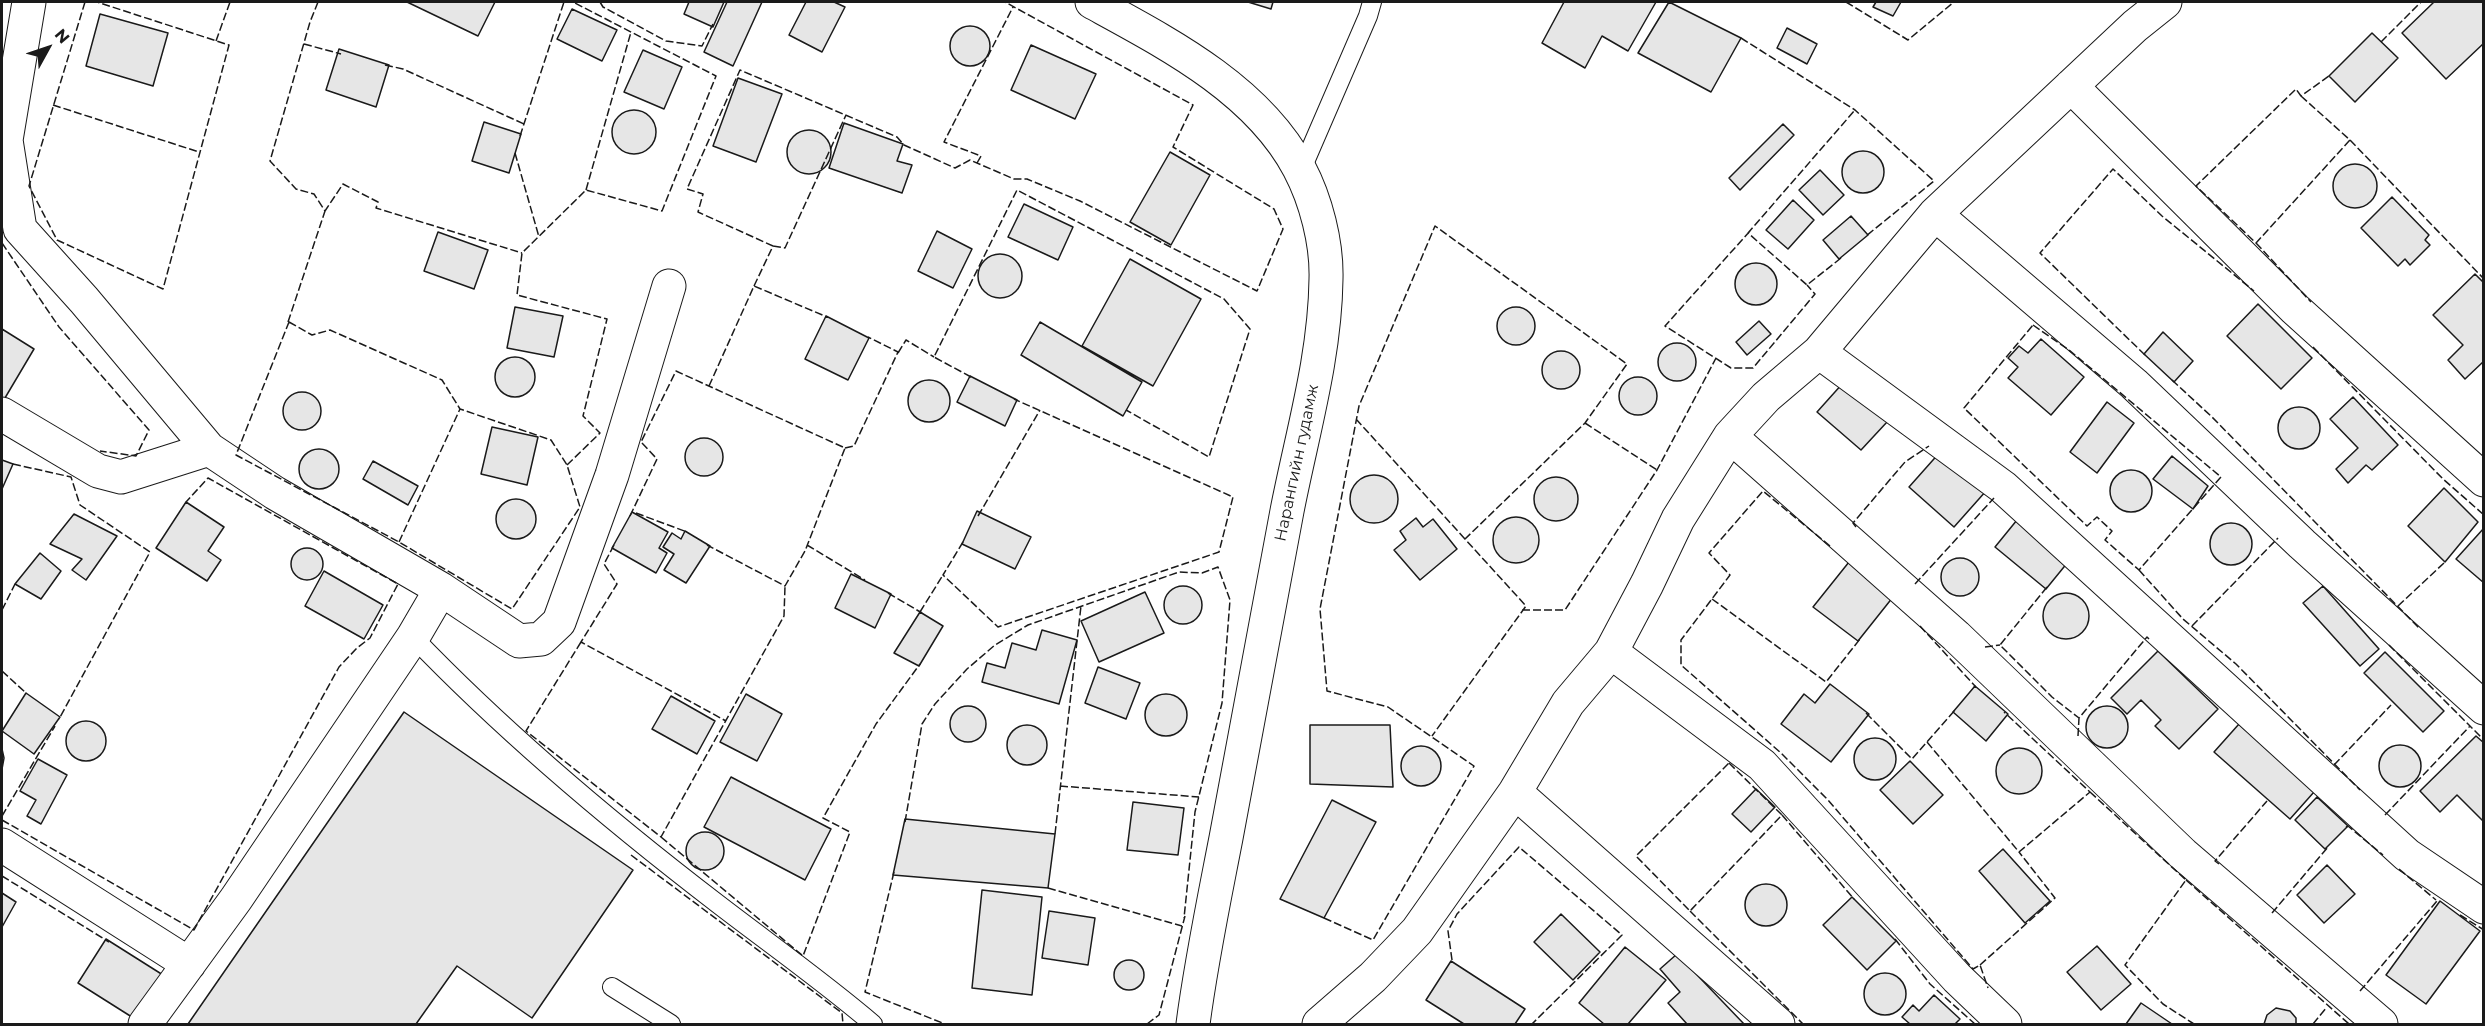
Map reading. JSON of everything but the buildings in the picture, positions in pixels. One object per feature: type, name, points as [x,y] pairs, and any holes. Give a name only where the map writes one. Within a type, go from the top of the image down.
[{"type":"street","points":[[29,2],[6,140],[20,228],[84,300],[208,449],[275,493],[441,590],[519,641],[541,639],[559,622],[612,475],[669,286]]},
{"type":"street","name":"Нарангийн гудамж","points":[[1092,2],[1167,43],[1208,71],[1269,124],[1287,147],[1301,171],[1312,201],[1325,254],[1324,319],[1315,378],[1242,748],[1193,1024]]},
{"type":"street","points":[[1319,1024],[1417,931],[1515,792],[1568,703],[1611,652],[1678,519],[1730,436],[1766,397],[1819,352],[1935,214],[2135,26],[2165,2]]},
{"type":"street","points":[[2071,86],[2295,309],[2484,480]]},
{"type":"street","points":[[1935,214],[2134,384],[2302,544],[2484,708]]},
{"type":"street","points":[[1819,352],[2003,487],[2407,855],[2484,907]]},
{"type":"street","points":[[2,414],[98,471],[121,477],[208,449]]},
{"type":"street","points":[[1730,436],[1956,636],[2183,854],[2381,1024]]},
{"type":"street","points":[[145,1024],[189,964],[413,637],[441,590]]},
{"type":"street","points":[[1611,652],[1762,765],[1957,978],[2005,1024]]},
{"type":"street","points":[[1515,792],[1778,1024]]},
{"type":"street","points":[[2,846],[189,964]]},
{"type":"lane","points":[[1301,171],[1372,2]]},
{"type":"lane","points":[[413,637],[483,708],[530,750],[700,890],[873,1024]]},
{"type":"lane","points":[[612,987],[671,1024]]},
{"type":"fence","points":[[85,2],[29,186],[57,240],[163,289],[229,45],[97,2]]},
{"type":"fence","points":[[216,41],[230,2]]},
{"type":"fence","points":[[318,2],[310,22],[270,161],[296,189],[314,194],[325,211],[343,184],[378,202],[376,208],[522,253]]},
{"type":"fence","points":[[520,136],[564,2]]},
{"type":"fence","points":[[567,465],[600,433],[583,416],[607,319],[517,295],[522,253],[586,190],[662,211],[716,76],[573,2]]},
{"type":"fence","points":[[600,2],[603,7],[666,41],[702,46],[713,24]]},
{"type":"fence","points":[[754,286],[773,246],[698,212],[703,194],[687,189],[740,70],[897,137],[904,145],[955,168],[970,160],[1014,179],[1027,179],[1080,201],[1257,291],[1283,229],[1274,209],[1173,147],[1193,105],[1005,2]]},
{"type":"fence","points":[[1846,2],[1908,40],[1954,2]]},
{"type":"fence","points":[[2381,42],[2421,2]]},
{"type":"fence","points":[[977,163],[981,156],[944,142],[1013,7]]},
{"type":"fence","points":[[586,190],[631,32]]},
{"type":"fence","points":[[1741,38],[1855,110],[1934,181],[1866,236]]},
{"type":"fence","points":[[304,44],[341,54]]},
{"type":"fence","points":[[385,65],[403,69],[524,124]]},
{"type":"fence","points":[[2301,96],[2350,140],[2256,243],[2196,186],[2296,89],[2301,96],[2329,76]]},
{"type":"fence","points":[[53,105],[199,152]]},
{"type":"fence","points":[[1841,258],[1807,285],[1748,233],[1855,110]]},
{"type":"fence","points":[[773,246],[785,248],[846,115]]},
{"type":"fence","points":[[2350,140],[2484,279]]},
{"type":"fence","points":[[515,153],[539,237]]},
{"type":"fence","points":[[2145,355],[2040,253],[2113,169],[2162,216],[2254,291]]},
{"type":"fence","points":[[971,377],[934,357],[1017,190],[1224,299],[1250,329],[1209,457],[1126,410]]},
{"type":"fence","points":[[288,322],[325,211]]},
{"type":"fence","points":[[1324,918],[1373,940],[1474,766],[1388,707],[1327,691],[1320,609],[1359,406],[1435,226],[1627,364],[1585,423],[1465,539],[1526,606],[1432,736]]},
{"type":"fence","points":[[1750,231],[1665,326],[1731,368],[1753,368],[1815,294],[1807,285]]},
{"type":"fence","points":[[2,243],[59,327],[149,430],[136,456],[100,451]]},
{"type":"fence","points":[[2256,243],[2311,302]]},
{"type":"fence","points":[[709,386],[754,286],[827,317]]},
{"type":"fence","points":[[289,322],[312,335],[330,330],[442,380],[460,409],[551,440],[567,465],[580,507],[512,609],[399,542],[236,455],[289,322]]},
{"type":"fence","points":[[2033,325],[2069,350],[2221,477],[2139,570],[2105,540],[2112,531],[2097,517],[2087,526],[1964,408],[2033,325]]},
{"type":"fence","points":[[845,448],[854,446],[898,352],[868,337]]},
{"type":"fence","points":[[898,353],[906,340],[934,357]]},
{"type":"fence","points":[[2313,347],[2443,479],[2484,515]]},
{"type":"fence","points":[[1522,610],[1565,610],[1657,470],[1716,358]]},
{"type":"fence","points":[[630,516],[657,459],[641,442],[676,371],[845,448],[805,551],[785,586],[707,545]]},
{"type":"fence","points":[[2172,380],[2212,417],[2419,628]]},
{"type":"fence","points":[[963,542],[943,575],[998,627],[1219,552],[1233,497],[1014,399]]},
{"type":"fence","points":[[399,542],[460,409]]},
{"type":"fence","points":[[978,516],[1040,410]]},
{"type":"fence","points":[[1356,419],[1465,539]]},
{"type":"fence","points":[[1585,423],[1657,470]]},
{"type":"fence","points":[[1856,527],[1853,523],[1905,462],[1929,446]]},
{"type":"fence","points":[[13,464],[71,477],[80,505],[150,552],[59,719]]},
{"type":"fence","points":[[2,820],[194,930],[339,667],[370,638],[398,584],[208,478],[186,502]]},
{"type":"fence","points":[[1830,546],[1763,491],[1709,553],[1730,575],[1681,640],[1681,665],[1781,753],[1828,800],[1973,969],[1980,965],[1988,988]]},
{"type":"fence","points":[[1915,584],[1994,498]]},
{"type":"fence","points":[[636,513],[687,532]]},
{"type":"fence","points":[[2192,626],[2278,538]]},
{"type":"fence","points":[[614,545],[604,564],[617,584],[581,642],[726,721]]},
{"type":"fence","points":[[807,545],[865,580]]},
{"type":"fence","points":[[2398,606],[2445,562]]},
{"type":"fence","points":[[905,822],[922,724],[935,704],[967,669],[995,645],[1028,625],[1179,572],[1202,573],[1218,567],[1230,600],[1222,703],[1195,812],[1184,918]]},
{"type":"fence","points":[[2139,570],[2183,619],[2236,664],[2360,790]]},
{"type":"fence","points":[[920,612],[943,575]]},
{"type":"fence","points":[[2,610],[15,584]]},
{"type":"fence","points":[[581,642],[526,731],[661,837],[784,616],[785,586]]},
{"type":"fence","points":[[2047,587],[2000,645],[2052,697],[2079,718]]},
{"type":"fence","points":[[888,593],[922,613]]},
{"type":"fence","points":[[1712,599],[1826,682],[1860,639]]},
{"type":"fence","points":[[1055,834],[1081,606]]},
{"type":"fence","points":[[1920,626],[1974,687]]},
{"type":"fence","points":[[2078,736],[2079,718],[2147,637],[2149,639]]},
{"type":"fence","points":[[1985,647],[2000,645]]},
{"type":"fence","points":[[2389,645],[2484,740]]},
{"type":"fence","points":[[661,837],[803,956],[850,832],[823,818],[876,724],[920,664]]},
{"type":"fence","points":[[2,671],[26,693]]},
{"type":"fence","points":[[2334,765],[2391,705]]},
{"type":"fence","points":[[1866,713],[1912,759],[1955,710]]},
{"type":"fence","points":[[1927,742],[2019,852],[2090,792],[2004,712]]},
{"type":"fence","points":[[2,816],[55,726]]},
{"type":"fence","points":[[2385,815],[2470,726]]},
{"type":"fence","points":[[1729,763],[1782,815],[1690,911],[1636,856],[1729,763]]},
{"type":"fence","points":[[1060,786],[1199,797]]},
{"type":"fence","points":[[2090,792],[2186,880],[2125,965],[2163,1004],[2194,1024]]},
{"type":"fence","points":[[2219,864],[2215,861],[2267,801]]},
{"type":"fence","points":[[1782,815],[1854,899]]},
{"type":"fence","points":[[2346,827],[2348,826],[2383,855]]},
{"type":"fence","points":[[1452,960],[1448,931],[1457,914],[1519,847],[1622,935],[1532,1024]]},
{"type":"fence","points":[[2272,913],[2328,847]]},
{"type":"fence","points":[[1980,965],[2055,898],[2019,852]]},
{"type":"fence","points":[[631,855],[842,1013],[843,1024]]},
{"type":"fence","points":[[2399,869],[2436,900]]},
{"type":"fence","points":[[894,872],[865,992],[945,1024]]},
{"type":"fence","points":[[2,876],[109,942]]},
{"type":"fence","points":[[2186,880],[2349,1024]]},
{"type":"fence","points":[[1048,888],[1182,926]]},
{"type":"fence","points":[[2360,991],[2437,901]]},
{"type":"fence","points":[[1690,911],[1803,1024]]},
{"type":"fence","points":[[2460,915],[2484,930]]},
{"type":"fence","points":[[1147,1024],[1159,1015],[1185,916]]},
{"type":"fence","points":[[1895,939],[1930,984],[1975,1024]]},
{"type":"fence","points":[[2313,1024],[2327,1007]]}]
